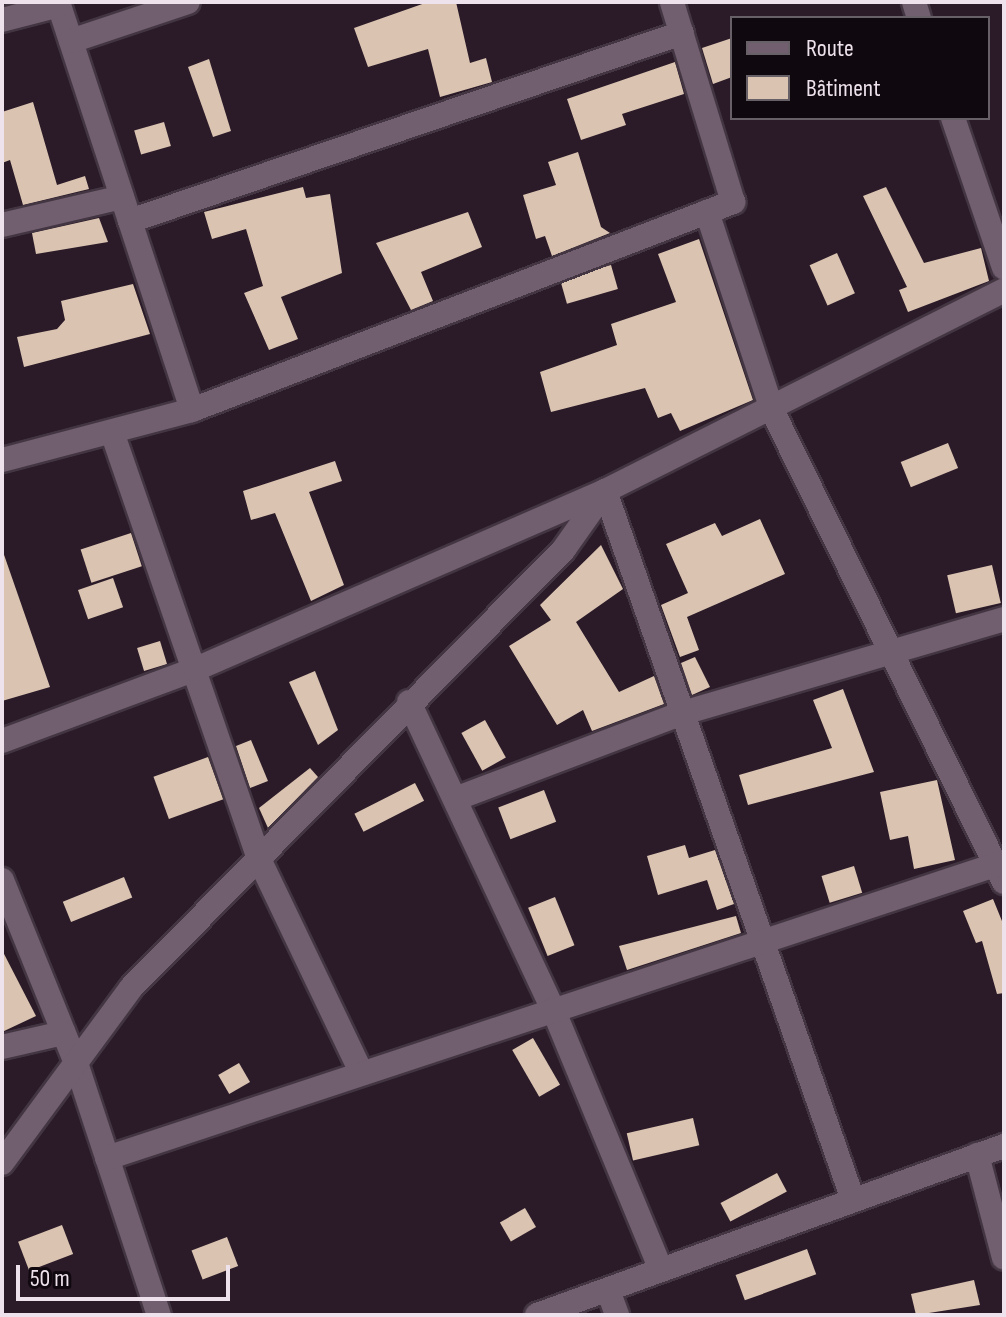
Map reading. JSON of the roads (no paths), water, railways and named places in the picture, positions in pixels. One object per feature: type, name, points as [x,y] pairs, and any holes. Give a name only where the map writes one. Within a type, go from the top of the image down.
[{"type":"street","points":[[71,41],[188,2]]},
{"type":"street","points":[[2,460],[192,410],[733,202],[672,2]]},
{"type":"street","points":[[2,20],[59,3],[192,410]]},
{"type":"street","points":[[130,221],[682,33]]},
{"type":"street","points":[[954,120],[1004,268]]},
{"type":"street","points":[[2,225],[122,197]]},
{"type":"street","points":[[107,1158],[762,938],[1001,869],[772,410],[707,212]]},
{"type":"street","points":[[2,741],[196,669],[605,491],[772,410],[1004,290]]},
{"type":"street","points":[[112,432],[259,859],[361,1072]]},
{"type":"street","points":[[2,1163],[131,988],[409,702],[564,549],[605,491]]},
{"type":"street","points":[[605,491],[853,1200]]},
{"type":"street","points":[[455,799],[683,713],[890,648],[1004,619]]},
{"type":"street","points":[[409,702],[553,1009],[661,1270]]},
{"type":"street","points":[[2,880],[76,1063],[159,1315]]},
{"type":"street","points":[[2,1047],[63,1033]]},
{"type":"street","points":[[537,1315],[1004,1146]]},
{"type":"street","points":[[977,1155],[1004,1258]]},
{"type":"street","points":[[608,1290],[617,1315]]}]
